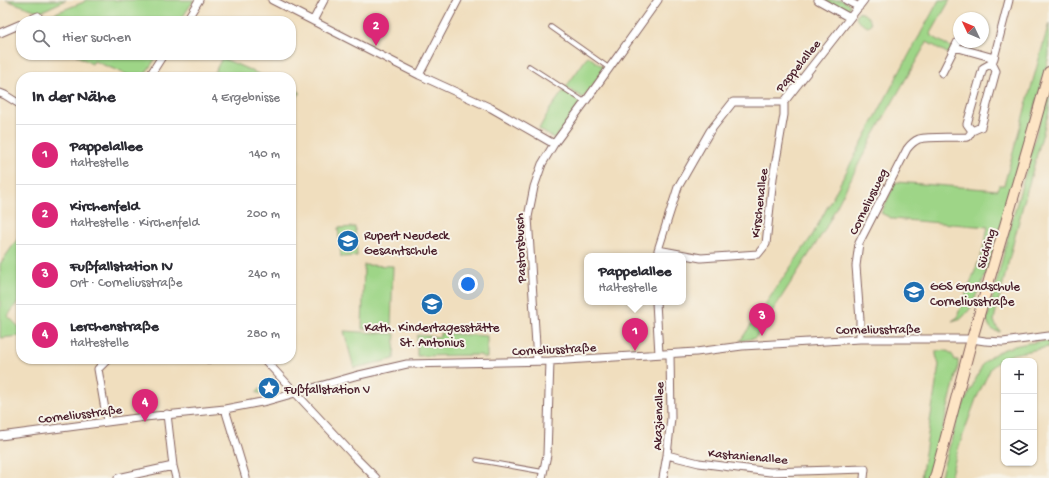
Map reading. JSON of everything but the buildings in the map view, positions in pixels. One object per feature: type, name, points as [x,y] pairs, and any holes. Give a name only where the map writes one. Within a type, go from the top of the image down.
[{"type":"main road","name":"Südring","points":[[935,478],[972,339],[1049,72]]},
{"type":"street","points":[[189,16],[199,0]]},
{"type":"street","points":[[272,0],[419,75],[491,108],[554,144]]},
{"type":"street","points":[[313,21],[324,0]]},
{"type":"street","points":[[419,75],[458,0]]},
{"type":"street","name":"Pastorsbusch","points":[[537,361],[528,217],[534,187],[542,164],[554,144],[658,0]]},
{"type":"street","points":[[818,0],[850,18]]},
{"type":"street","points":[[846,0],[859,7]]},
{"type":"street","name":"Pappelallee","points":[[658,253],[678,187],[710,132],[734,102],[784,102],[864,0]]},
{"type":"street","name":"Corneliusweg","points":[[860,339],[856,266],[859,243],[907,149],[913,142],[919,139],[929,138],[968,138],[972,131],[981,127],[996,71],[993,61],[1009,0]]},
{"type":"street","points":[[0,33],[16,26]]},
{"type":"street","points":[[942,73],[954,48]]},
{"type":"street","points":[[958,48],[993,61]]},
{"type":"street","points":[[152,72],[160,60]]},
{"type":"street","name":"Corneliusweg","points":[[972,131],[967,124],[983,68],[993,61]]},
{"type":"street","points":[[0,92],[16,102]]},
{"type":"street","name":"Kirschenallee","points":[[686,256],[700,258],[758,254],[766,244],[772,178],[784,116],[784,102]]},
{"type":"street","points":[[656,305],[659,354]]},
{"type":"street","name":"Corneliusstraße","points":[[0,436],[107,421],[225,409],[267,401],[355,376],[407,364],[550,361],[670,354],[742,346],[860,339],[972,339],[1003,342],[1049,336]]},
{"type":"street","name":"Akazienallee","points":[[663,478],[671,418],[670,354]]},
{"type":"street","points":[[543,475],[547,455],[550,361]]},
{"type":"street","points":[[103,364],[98,369],[107,421]]},
{"type":"street","points":[[269,364],[376,478]]},
{"type":"street","points":[[225,409],[246,478]]},
{"type":"street","points":[[167,414],[173,466],[176,478]]},
{"type":"street","name":"Kastanienallee","points":[[667,455],[699,463],[770,472],[865,469],[864,478]]},
{"type":"street","points":[[118,478],[173,466]]},
{"type":"lane","points":[[551,27],[608,68]]},
{"type":"lane","points":[[529,66],[585,102]]},
{"type":"lane","points":[[477,460],[543,475]]},
{"type":"green space","points":[[6,0],[66,0],[40,12]]},
{"type":"green space","points":[[85,0],[194,0],[183,16],[47,16],[84,2]]},
{"type":"green space","points":[[823,0],[842,0],[850,5],[849,10],[845,12]]},
{"type":"green space","points":[[939,0],[950,0],[930,35],[952,48],[949,54],[927,42],[872,138],[824,231],[755,338],[740,341],[812,236]]},
{"type":"green space","points":[[859,12],[869,19],[871,23],[869,26],[865,26],[857,20],[856,16]]},
{"type":"green space","points":[[1049,23],[1049,56],[1011,195],[985,276],[970,309],[962,318],[952,321],[959,316],[958,314],[982,253],[988,227],[893,219],[881,213],[896,182],[998,190],[999,185],[1004,185]]},
{"type":"green space","points":[[588,56],[605,69],[583,98],[566,87]]},
{"type":"green space","points":[[85,60],[155,60],[146,72],[121,72],[94,61],[92,64]]},
{"type":"green space","points":[[221,60],[227,60],[254,72],[215,72]]},
{"type":"green space","points":[[1049,88],[1049,111],[995,315],[994,321],[1000,332],[995,331],[991,329],[987,320],[1010,228]]},
{"type":"green space","points":[[296,90],[300,92],[296,100]]},
{"type":"green space","points":[[564,90],[581,102],[556,137],[553,138],[539,129],[550,109]]},
{"type":"green space","points":[[355,227],[357,256],[341,257],[338,228]]},
{"type":"green space","points":[[16,241],[16,304],[8,316],[16,324],[16,336],[0,338],[0,264]]},
{"type":"green space","points":[[364,265],[393,266],[391,329],[362,329]]},
{"type":"green space","points":[[344,331],[395,334],[394,359],[354,368]]},
{"type":"green space","points":[[440,333],[487,336],[487,358],[480,355],[417,356],[417,335],[440,337]]},
{"type":"green space","points":[[1049,340],[1049,347],[1013,354],[1001,358],[991,368],[976,399],[959,446],[950,478],[940,478],[959,414],[983,364],[997,353],[1022,344]]},
{"type":"green space","points":[[936,351],[950,352],[955,360],[958,360],[958,368],[930,478],[921,478],[939,365]]},
{"type":"green space","points":[[269,382],[274,387],[273,390],[265,393],[256,392]]},
{"type":"place","name":"Kirchenfeld","points":[[376,46]]},
{"type":"place","name":"Rupert Neudeck Gesamtschule","points":[[348,241]]},
{"type":"place","name":"GGS Grundschule Corneliusstraße","points":[[914,292]]},
{"type":"place","name":"Kath. Kindertagesstätte St. Antonius","points":[[432,304]]},
{"type":"place","name":"Fußfallstation IV","points":[[762,336]]},
{"type":"place","name":"Pappelallee","points":[[635,351]]},
{"type":"place","name":"Fußfallstation V","points":[[269,388]]},
{"type":"place","name":"Lerchenstraße","points":[[145,422]]}]
